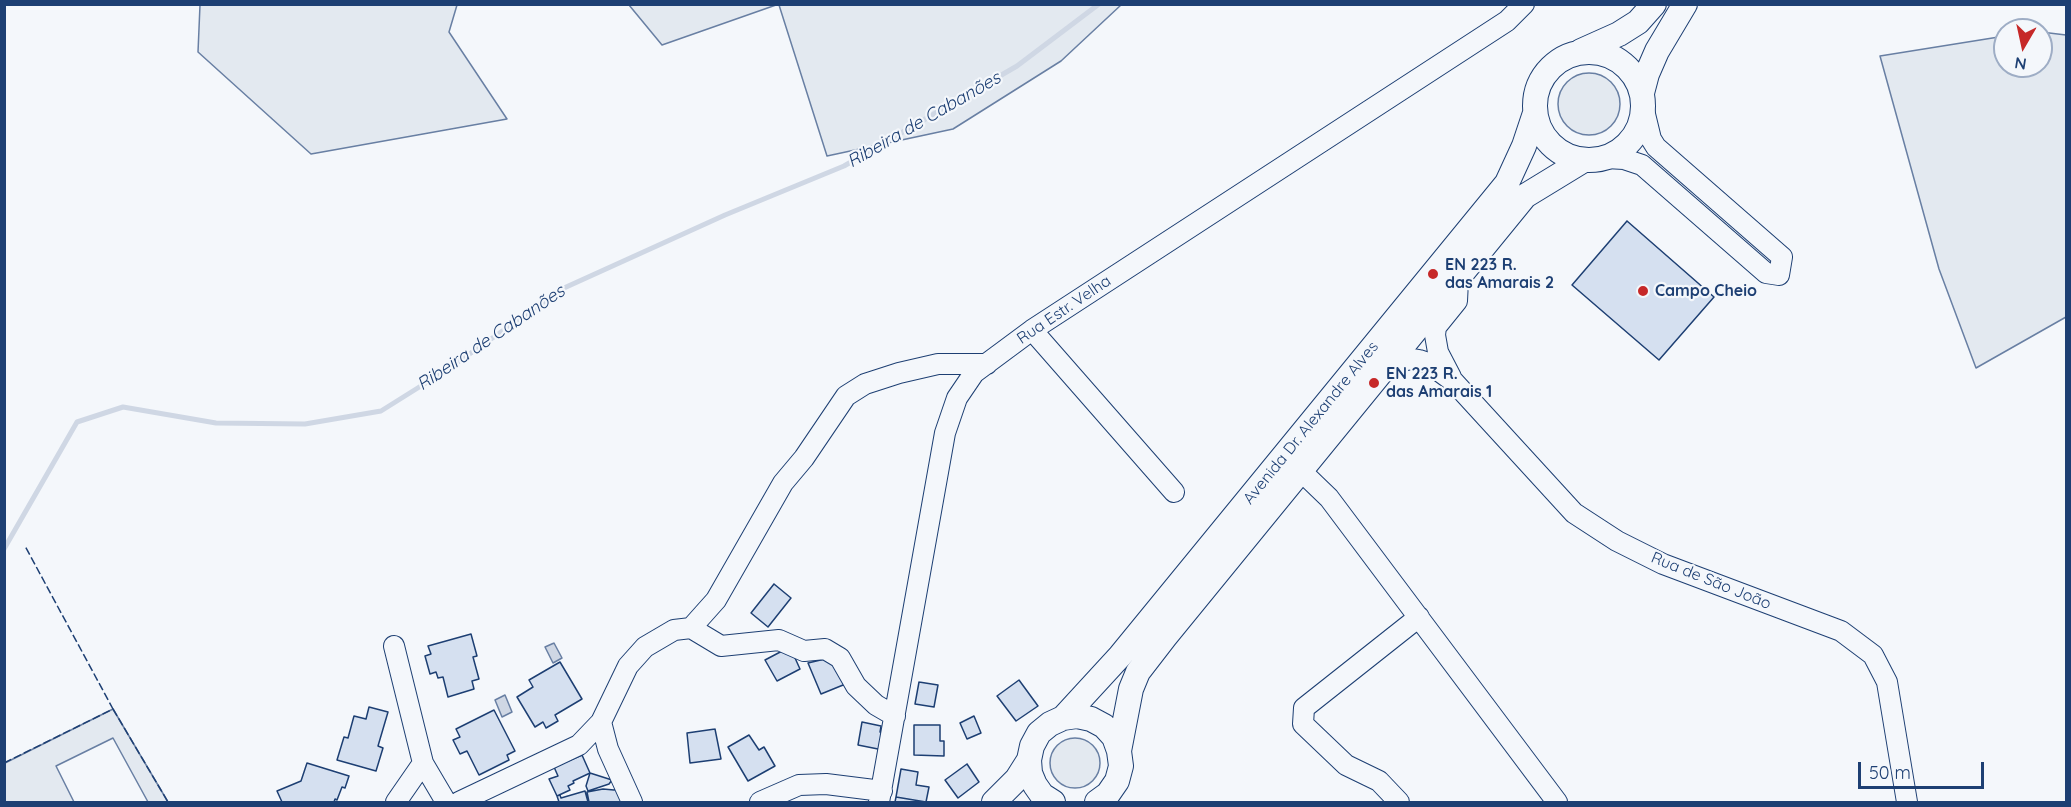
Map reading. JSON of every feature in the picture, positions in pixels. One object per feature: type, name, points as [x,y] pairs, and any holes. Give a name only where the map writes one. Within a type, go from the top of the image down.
[{"type":"main road","points":[[1654,4],[1638,21],[1619,34],[1563,58],[1550,67],[1540,81],[1535,96],[1535,113],[1540,130],[1551,145],[1566,156],[1595,159],[1620,151],[1632,140],[1640,126],[1647,74],[1657,51],[1685,4]]},
{"type":"main road","points":[[1579,52],[1595,51],[1611,56],[1625,65],[1636,78],[1643,101]]},
{"type":"main road","name":"Avenida Dr. Alexandre Alves","points":[[1029,760],[1032,746],[1039,733],[1050,724],[1063,718],[1120,656],[1507,183],[1524,147],[1535,113]]},
{"type":"main road","name":"Avenida Dr. Alexandre Alves","points":[[1097,802],[1108,794],[1117,781],[1121,766],[1119,751],[1126,709],[1138,672],[1165,637],[1458,281],[1525,196],[1595,159]]},
{"type":"main road","points":[[1063,718],[1077,716],[1091,719],[1104,726],[1114,737],[1119,751]]},
{"type":"main road","points":[[994,802],[1017,778],[1029,760]]},
{"type":"main road","points":[[1029,760],[1030,772],[1035,785],[1042,795],[1053,802]]},
{"type":"street","name":"Rua Estr. Velha","points":[[880,797],[945,433],[957,398],[974,373],[1032,330],[1507,21],[1524,4]]},
{"type":"street","points":[[1595,159],[1623,159],[1642,165],[1766,273],[1779,276],[1782,257],[1656,147],[1651,139],[1643,101]]},
{"type":"street","points":[[1454,382],[1438,352],[1435,335],[1436,327],[1457,302],[1458,281]]},
{"type":"street","points":[[1032,330],[1174,492]]},
{"type":"street","points":[[1390,363],[1419,360],[1428,363],[1454,382]]},
{"type":"street","points":[[691,628],[716,600],[783,483],[804,458],[846,396],[865,384],[899,373],[938,364],[987,363]]},
{"type":"street","name":"Rua de São João","points":[[1454,382],[1574,513],[1617,541],[1663,564],[1841,631],[1873,655],[1887,682],[1907,802]]},
{"type":"street","points":[[1301,471],[1329,498],[1557,802]]},
{"type":"street","points":[[1399,802],[1379,782],[1346,765],[1303,724],[1304,708],[1419,617]]},
{"type":"street","points":[[459,802],[579,745],[601,722],[628,666],[645,647],[674,630],[691,628],[721,646],[779,640],[804,651],[825,649],[840,658],[856,686],[876,705],[895,716]]},
{"type":"street","points":[[394,646],[423,763],[446,802]]},
{"type":"street","points":[[601,722],[608,749],[632,802]]},
{"type":"street","points":[[396,802],[423,763]]},
{"type":"street","points":[[760,802],[799,785],[826,784],[880,797]]},
{"type":"shaded area","points":[[779,4],[1121,5],[1061,61],[953,129],[827,156]]},
{"type":"shaded area","points":[[200,5],[457,5],[449,32],[507,119],[311,154],[198,52]]},
{"type":"shaded area","points":[[629,5],[776,5],[662,45]]},
{"type":"shaded area","points":[[2053,33],[2066,35],[2066,317],[1976,368],[1939,269],[1880,56],[1993,38],[1993,78],[2053,78]]},
{"type":"shaded area","points":[[1589,73],[1606,78],[1611,82],[1615,87],[1620,104],[1615,121],[1611,126],[1606,130],[1589,135],[1572,130],[1567,126],[1563,121],[1558,104],[1563,87],[1567,82],[1572,78]]},
{"type":"shaded area","points":[[554,643],[562,658],[553,663],[545,647]]},
{"type":"shaded area","points":[[505,695],[512,712],[502,717],[495,700]]},
{"type":"shaded area","points":[[113,709],[168,802],[148,802],[113,738],[56,766],[74,802],[5,802],[5,763]]},
{"type":"shaded area","points":[[1075,738],[1089,742],[1096,749],[1100,763],[1096,777],[1089,784],[1075,788],[1061,784],[1054,777],[1050,763],[1054,749],[1061,742]]},
{"type":"building","name":"Campo Cheio","points":[[1627,221],[1714,297],[1659,360],[1572,285]]},
{"type":"building","points":[[774,584],[791,598],[768,627],[751,613]]},
{"type":"building","points":[[471,634],[477,656],[473,657],[479,679],[472,681],[474,689],[448,697],[443,677],[438,678],[436,672],[430,674],[425,656],[431,654],[428,646]]},
{"type":"building","points":[[784,650],[795,658],[800,669],[777,681],[765,660]]},
{"type":"building","points":[[829,658],[848,683],[821,694],[808,663]]},
{"type":"building","points":[[560,662],[582,699],[555,715],[558,721],[546,728],[543,722],[535,727],[517,697],[533,687],[529,680]]},
{"type":"building","points":[[1019,680],[1038,706],[1016,721],[997,696]]},
{"type":"building","points":[[919,682],[938,685],[934,707],[915,704]]},
{"type":"building","points":[[369,707],[388,712],[378,746],[383,748],[376,771],[337,760],[344,737],[348,738],[354,716],[366,719]]},
{"type":"building","points":[[494,710],[515,751],[507,755],[509,760],[479,775],[467,751],[460,754],[453,740],[460,737],[456,729]]},
{"type":"building","points":[[974,716],[981,733],[967,739],[960,723]]},
{"type":"building","points":[[862,722],[881,726],[880,732],[886,733],[883,750],[858,745]]},
{"type":"building","points":[[914,725],[940,725],[940,741],[944,741],[944,756],[914,755]]},
{"type":"building","points":[[715,729],[721,759],[690,763],[687,733]]},
{"type":"building","points":[[749,735],[759,750],[764,747],[775,766],[748,781],[728,747]]},
{"type":"building","points":[[582,755],[590,773],[573,781],[574,783],[568,786],[570,790],[557,796],[549,779],[558,776],[554,767]]},
{"type":"building","points":[[307,763],[349,776],[337,800],[335,799],[334,802],[282,802],[277,791],[301,781]]},
{"type":"building","points":[[967,764],[979,782],[958,798],[945,780]]},
{"type":"building","points":[[901,769],[918,772],[916,785],[929,787],[926,802],[896,797]]},
{"type":"building","points":[[590,773],[612,780],[609,784],[588,791],[586,786]]},
{"type":"building","points":[[619,788],[624,802],[589,802],[587,792]]},
{"type":"building","points":[[585,791],[588,802],[559,802],[557,796],[560,795],[561,798]]},
{"type":"building","points":[[896,797],[926,802],[895,802]]},
{"type":"waterway","name":"Ribeira de Cabanões","points":[[4,549],[77,422],[123,407],[216,423],[305,424],[381,411],[448,369],[564,288],[725,215],[844,166],[1017,66],[1099,4]]},
{"type":"fence","points":[[4,763],[113,709],[25,546]]},
{"type":"fence","points":[[113,709],[168,802]]},
{"type":"place","name":"EN 223 R. das Amarais 2","points":[[1433,274]]},
{"type":"place","name":"Campo Cheio","points":[[1643,291]]},
{"type":"place","name":"EN 223 R. das Amarais 1","points":[[1374,383]]}]
